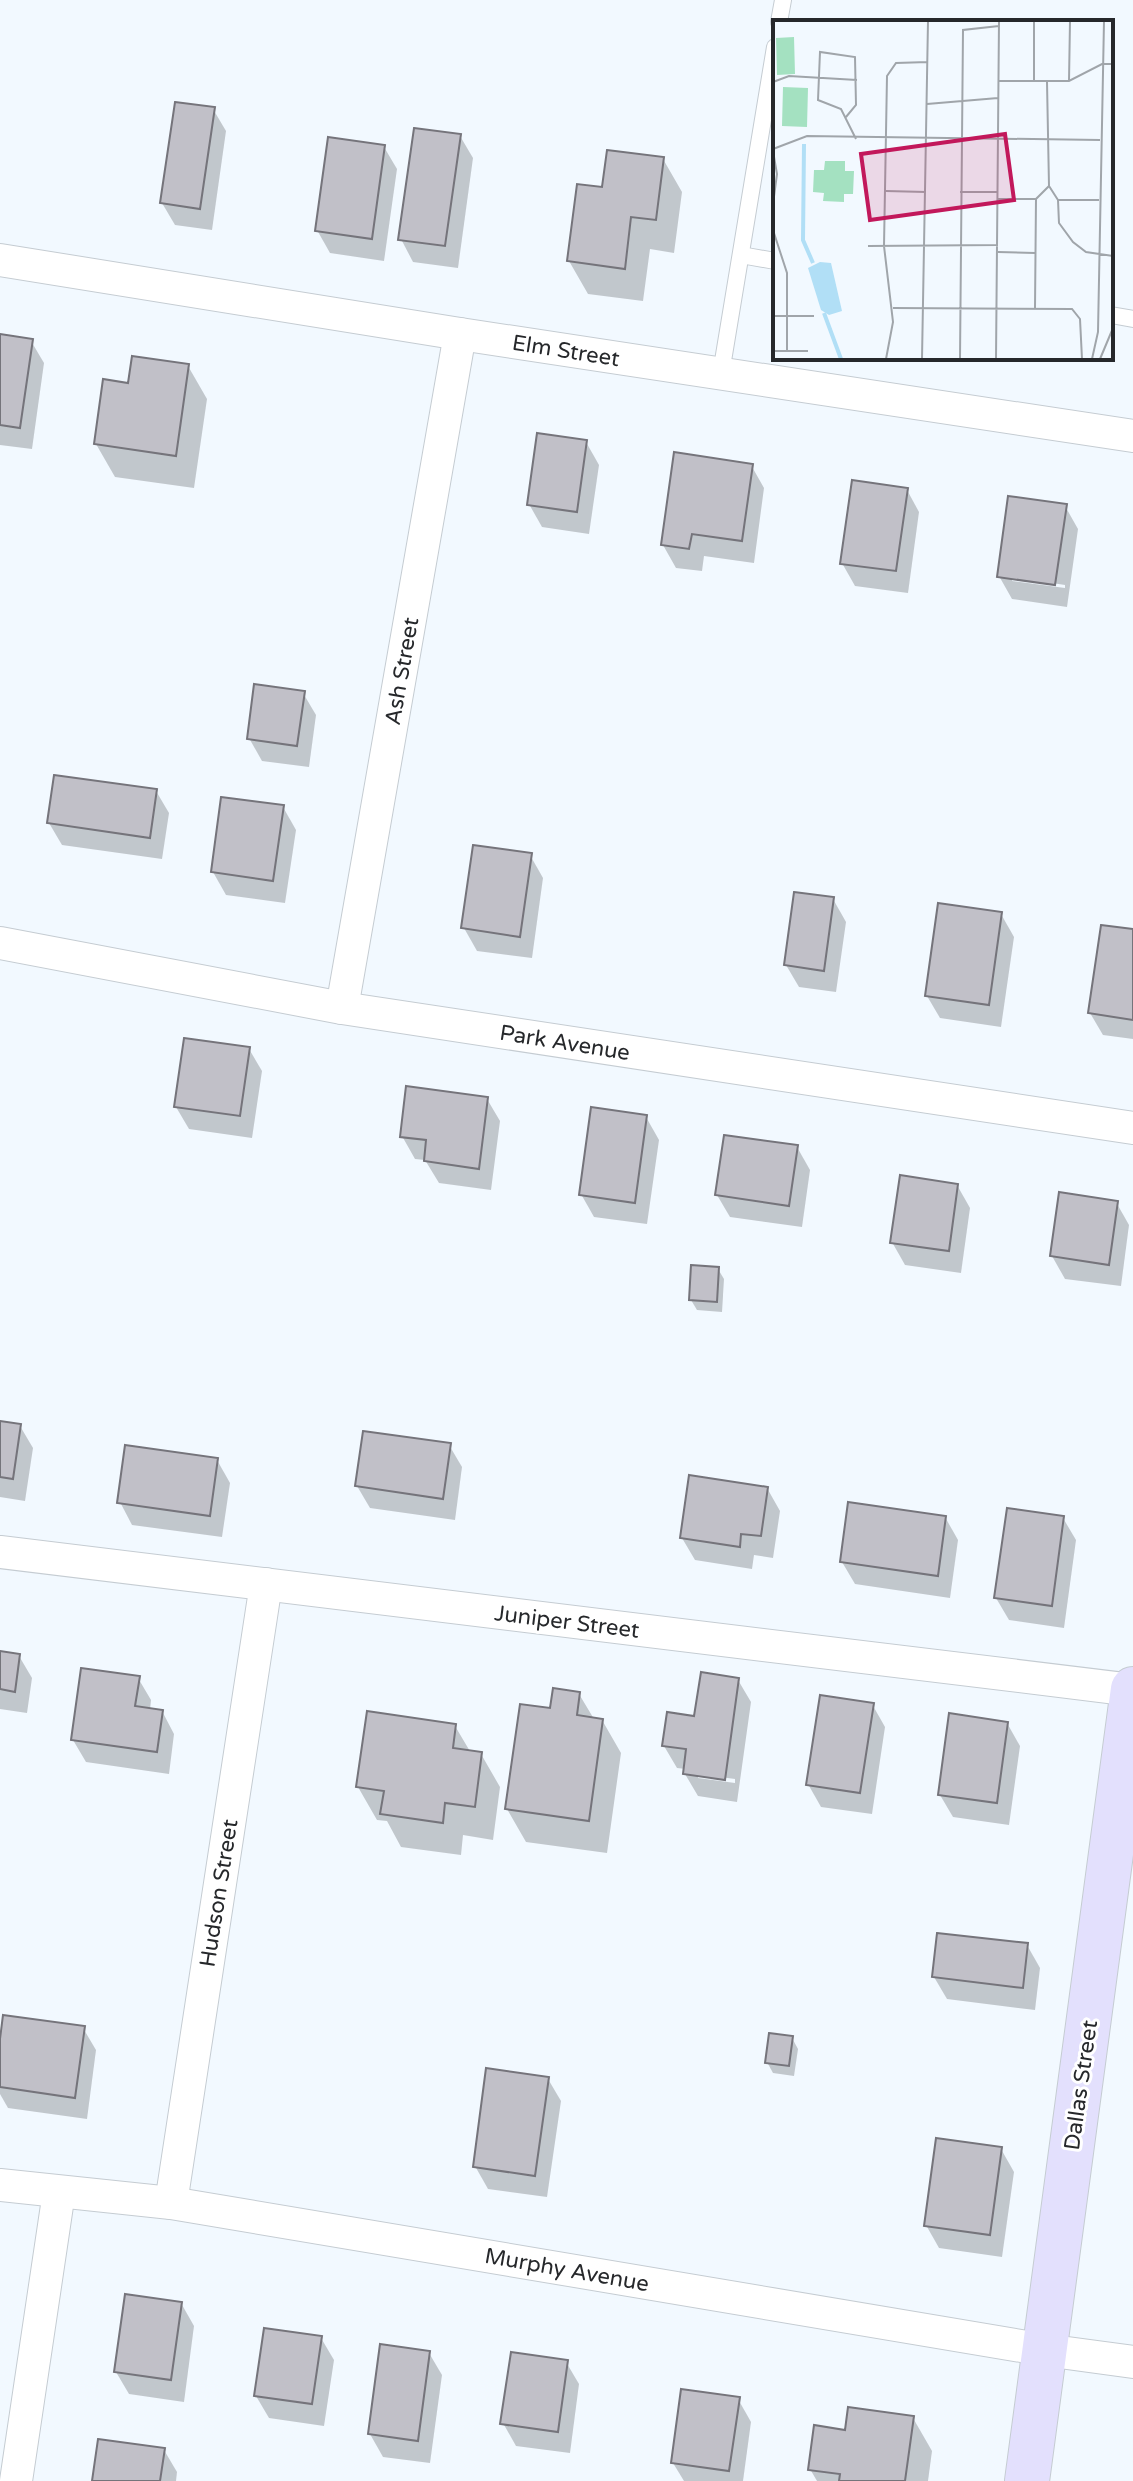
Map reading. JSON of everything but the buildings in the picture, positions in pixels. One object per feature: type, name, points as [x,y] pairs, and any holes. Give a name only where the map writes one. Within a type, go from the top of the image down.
[{"type":"street","name":"Elm Street","points":[[0,260],[460,334],[1133,436]]},
{"type":"street","name":"Ash Street","points":[[342,1008],[460,334]]},
{"type":"street","name":"Park Avenue","points":[[0,943],[342,1008],[1133,1128]]},
{"type":"street","name":"Juniper Street","points":[[0,1552],[1133,1690]]},
{"type":"street","name":"Hudson Street","points":[[171,2203],[266,1584]]},
{"type":"street","name":"Dallas Street","points":[[1027,2481],[1133,1690]]},
{"type":"street","name":"Murphy Avenue","points":[[0,2185],[171,2203],[1045,2350],[1133,2362]]},
{"type":"street","points":[[16,2481],[59,2192]]},
{"type":"lane","points":[[779,20],[783,0]]},
{"type":"lane","points":[[721,373],[773,59]]},
{"type":"lane","points":[[741,255],[773,261]]},
{"type":"lane","points":[[1113,315],[1133,319]]}]
